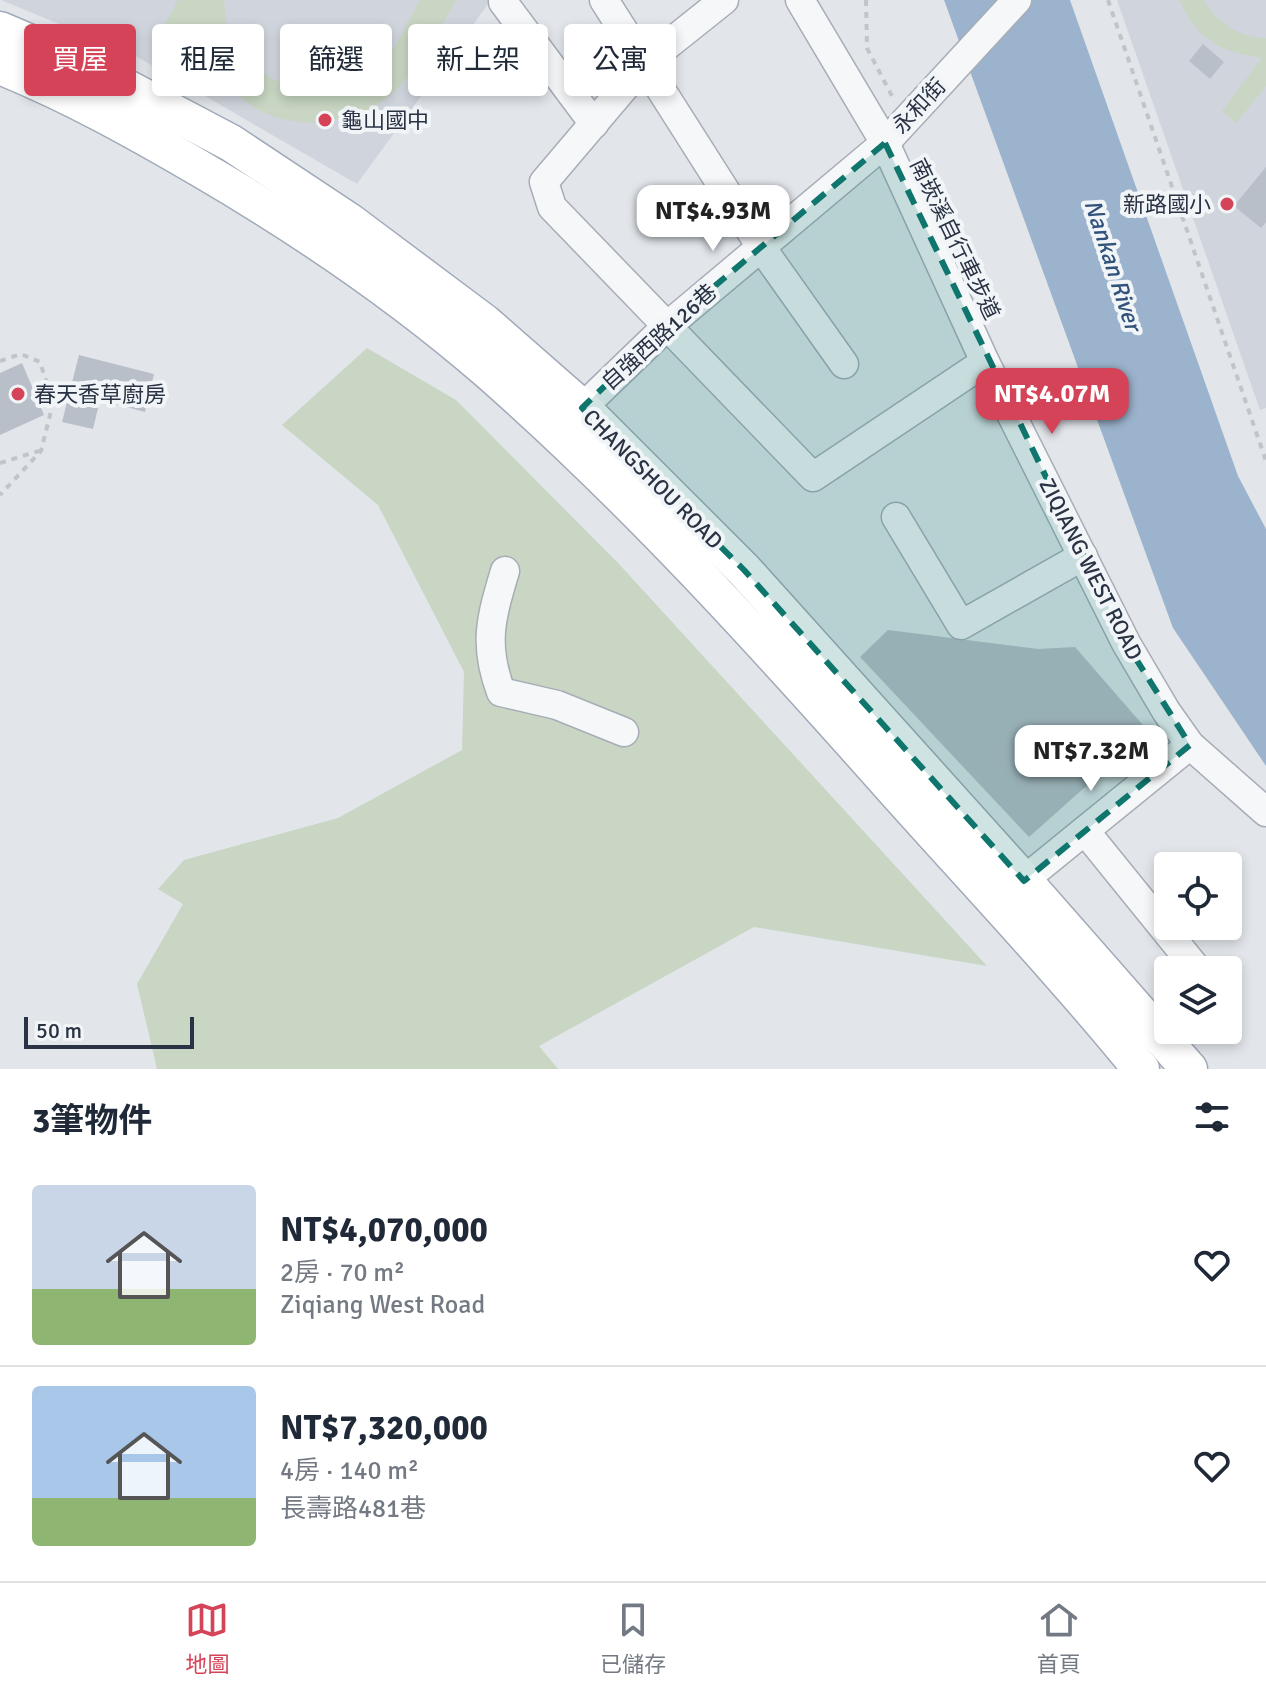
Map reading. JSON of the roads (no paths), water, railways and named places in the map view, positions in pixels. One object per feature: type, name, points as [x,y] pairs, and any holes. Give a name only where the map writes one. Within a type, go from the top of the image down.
[{"type":"main road","name":"CHANGSHOU ROAD","points":[[0,30],[89,68],[231,143],[350,222],[485,323],[582,408],[744,570],[1189,1069]]},
{"type":"main road","name":"CHANGSHOU ROAD","points":[[0,66],[120,122],[287,219],[389,291],[487,371],[653,527],[831,718],[1098,1016],[1141,1069]]},
{"type":"street","points":[[604,0],[620,24]]},
{"type":"street","points":[[676,38],[724,0]]},
{"type":"street","name":"ZIQIANG WEST ROAD","points":[[800,0],[885,143],[985,362],[1126,643],[1190,745],[1266,812]]},
{"type":"street","name":"永和街","points":[[885,143],[1017,0]]},
{"type":"street","points":[[503,2],[594,124]]},
{"type":"street","points":[[617,96],[544,182],[552,207],[813,477],[985,362]]},
{"type":"street","points":[[666,96],[761,247],[844,364]]},
{"type":"street","name":"自強西路126巷","points":[[582,408],[666,327],[885,143]]},
{"type":"street","points":[[896,517],[961,625],[1083,556]]},
{"type":"street","points":[[505,571],[491,622],[492,668],[501,692],[557,705],[624,732]]},
{"type":"street","points":[[995,903],[1190,745]]},
{"type":"street","points":[[1085,831],[1186,956]]},
{"type":"water","name":"Nankan River","points":[[944,0],[1070,0],[1238,476],[1266,529],[1266,766],[1173,628]]},
{"type":"place","name":"龜山國中","points":[[325,120]]},
{"type":"place","name":"新路國小","points":[[1227,204]]},
{"type":"place","name":"春天香草廚房","points":[[18,394]]}]
